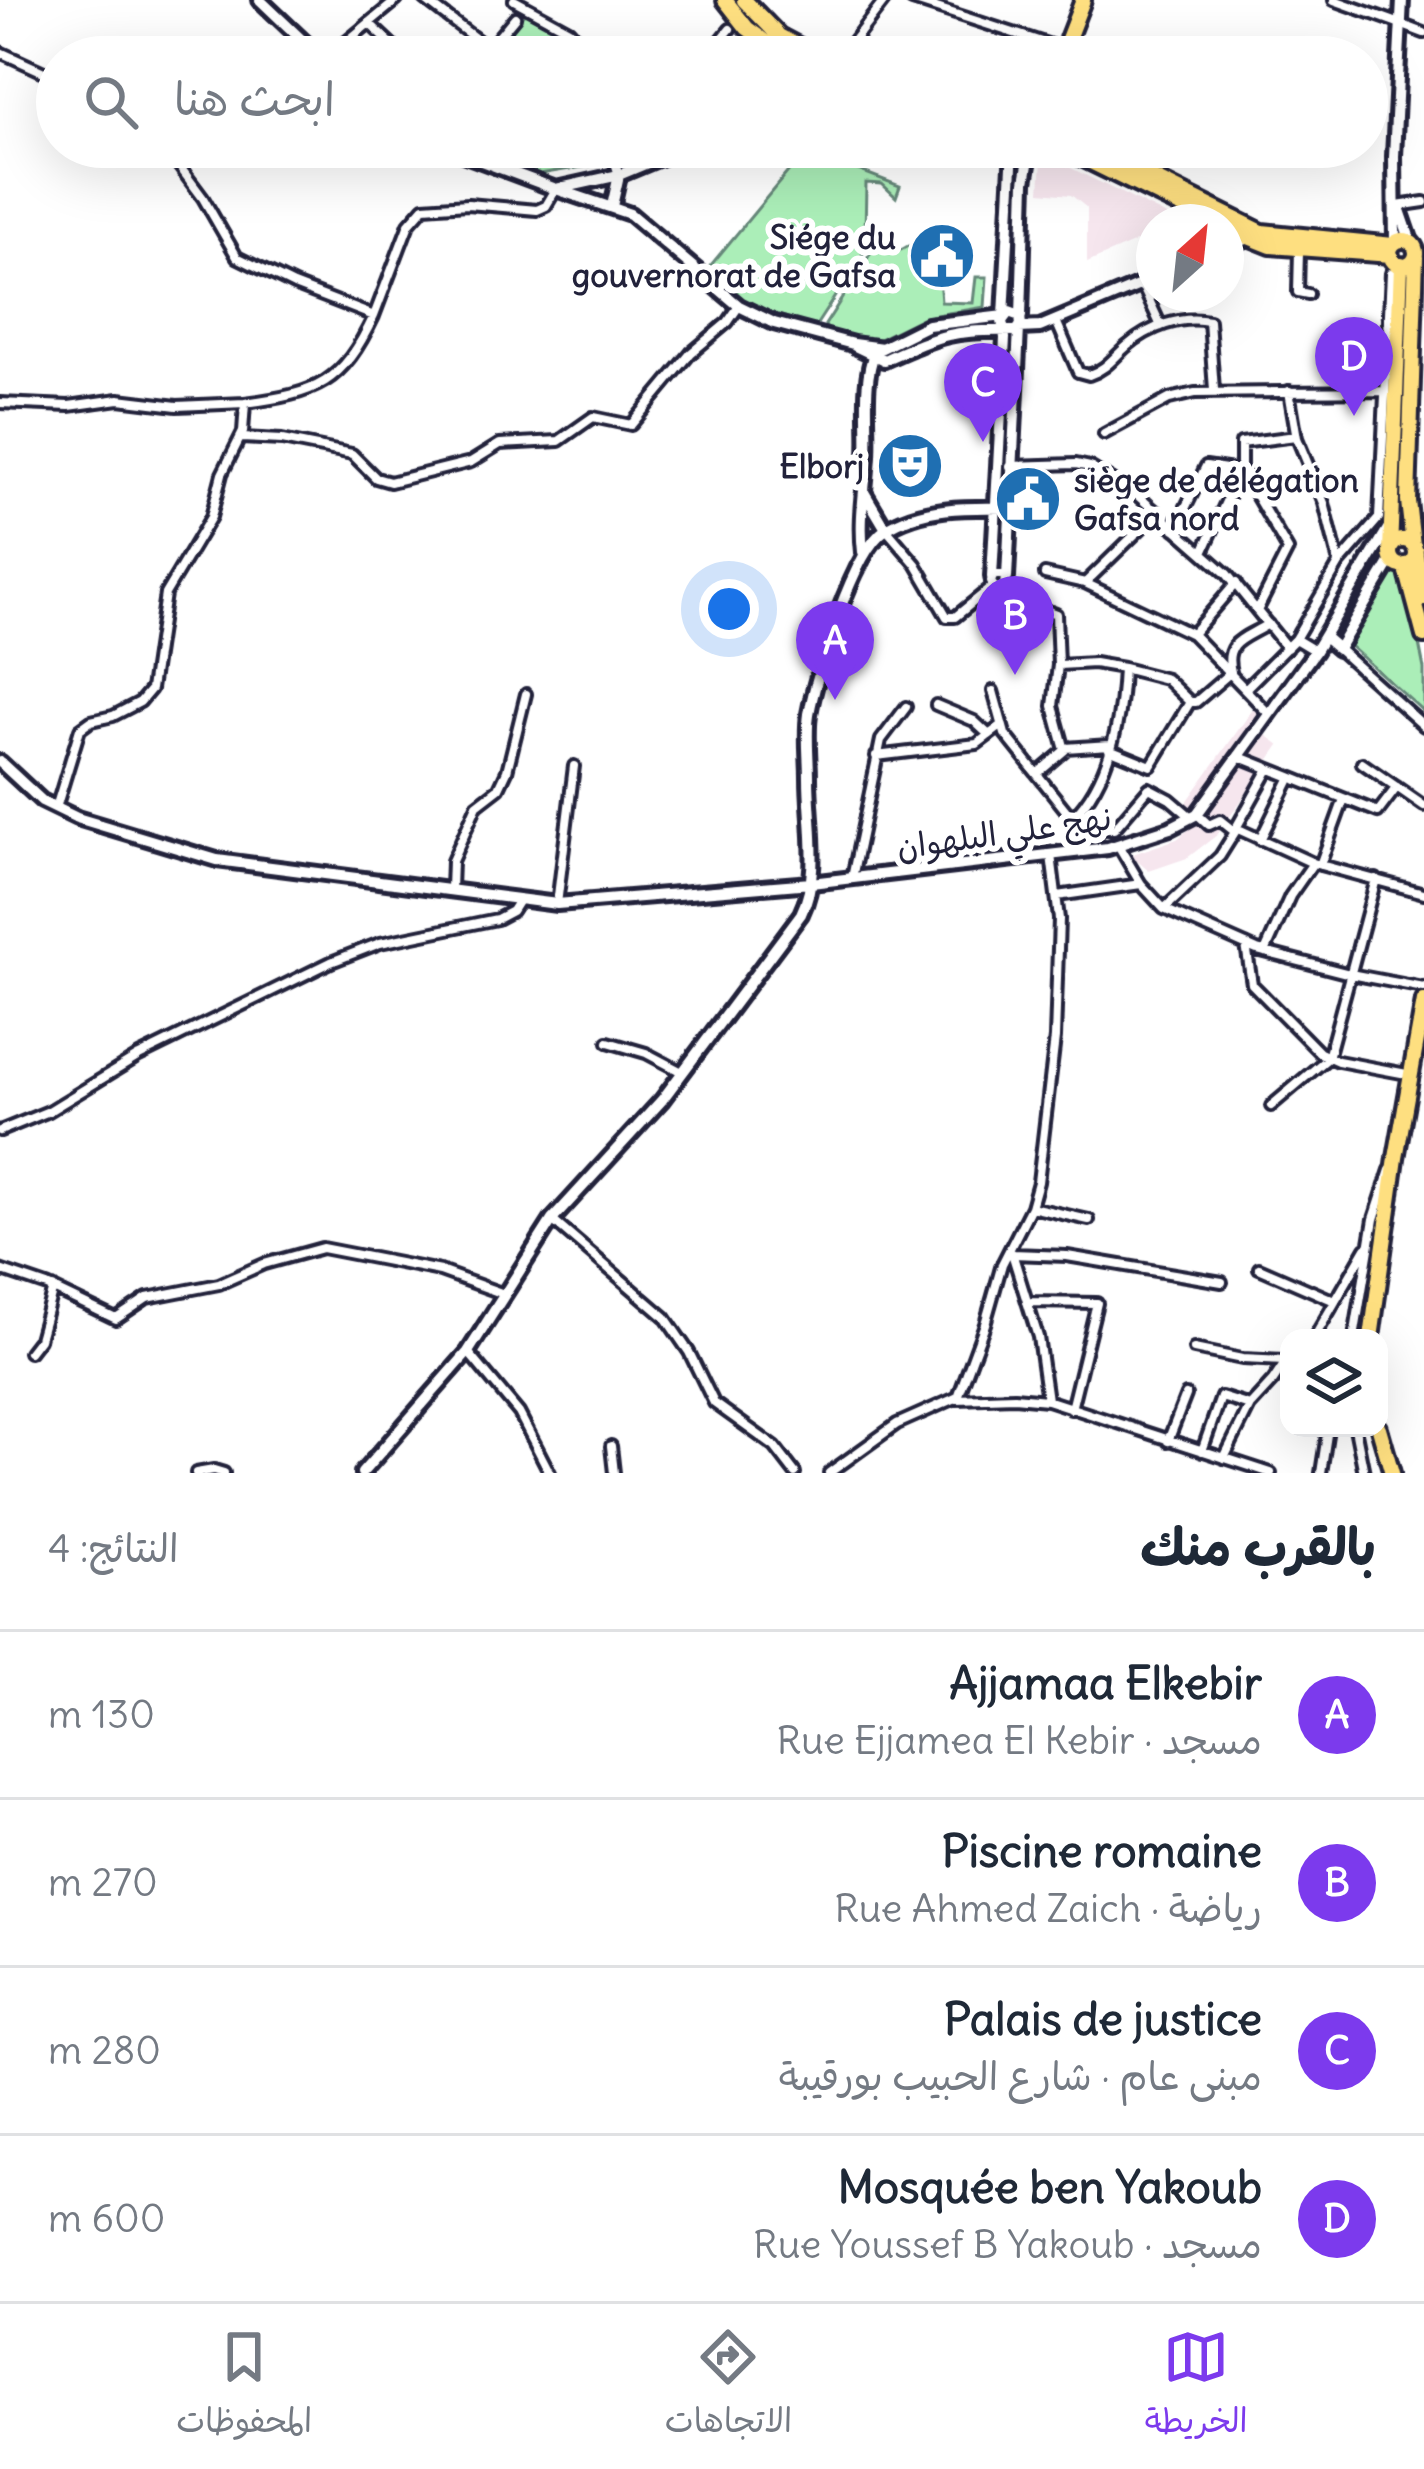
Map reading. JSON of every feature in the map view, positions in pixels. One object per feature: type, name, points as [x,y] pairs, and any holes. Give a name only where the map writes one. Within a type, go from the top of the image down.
[{"type":"main road","points":[[725,0],[758,36]]},
{"type":"main road","points":[[744,0],[779,36]]},
{"type":"main road","points":[[1070,36],[1083,0]]},
{"type":"main road","points":[[1103,168],[1176,204]]},
{"type":"main road","points":[[1133,168],[1262,232],[1404,254]]},
{"type":"main road","points":[[1246,238],[1299,249],[1404,254]]},
{"type":"main road","points":[[1404,254],[1419,326],[1418,416],[1403,555],[1422,579],[1424,598]]},
{"type":"main road","points":[[1404,254],[1392,524],[1424,636]]},
{"type":"main road","points":[[1372,1329],[1424,1001]]},
{"type":"main road","points":[[1382,1437],[1392,1473]]},
{"type":"street","points":[[260,0],[300,36]]},
{"type":"street","points":[[352,36],[398,0]]},
{"type":"street","points":[[425,0],[466,36]]},
{"type":"street","points":[[514,0],[574,36]]},
{"type":"street","points":[[857,36],[885,0]]},
{"type":"street","points":[[912,0],[1013,36]]},
{"type":"street","points":[[1334,0],[1424,33]]},
{"type":"street","points":[[1246,688],[1295,639],[1339,564],[1378,518],[1384,391],[1404,254],[1397,204],[1399,41],[1405,0]]},
{"type":"street","points":[[500,36],[515,17]]},
{"type":"street","points":[[369,23],[383,36]]},
{"type":"street","points":[[724,36],[730,29]]},
{"type":"street","points":[[0,52],[36,68]]},
{"type":"street","points":[[181,168],[237,257],[374,316]]},
{"type":"street","points":[[500,168],[612,206],[644,223],[739,306],[761,318],[874,352],[928,325],[1004,322]]},
{"type":"street","points":[[612,206],[617,168]]},
{"type":"street","points":[[0,404],[69,406],[119,399],[177,406],[244,403],[303,391],[335,377],[354,357],[409,224],[424,207],[468,204],[537,210],[546,206],[556,189],[636,168]]},
{"type":"street","points":[[992,582],[1011,168]]},
{"type":"street","points":[[1006,582],[1029,168]]},
{"type":"street","points":[[1397,204],[1424,202]]},
{"type":"street","points":[[1009,233],[1023,234]]},
{"type":"street","points":[[1299,249],[1298,292],[1308,294]]},
{"type":"street","points":[[1006,274],[1021,274]]},
{"type":"street","points":[[1004,322],[1010,332],[1021,324],[1056,321],[1136,287]]},
{"type":"street","points":[[241,438],[282,440],[352,454],[371,475],[390,482],[471,462],[500,443],[559,440],[593,417],[631,425],[691,353],[728,322],[739,306]]},
{"type":"street","points":[[1157,312],[1161,326]]},
{"type":"street","points":[[1056,321],[1078,372],[1086,375],[1108,367],[1133,340],[1161,326],[1191,318],[1211,323],[1214,390]]},
{"type":"street","points":[[863,554],[860,513],[868,373],[874,352]]},
{"type":"street","points":[[1104,434],[1169,399],[1214,390],[1384,391]]},
{"type":"street","points":[[1289,392],[1296,436],[1324,503],[1339,564]]},
{"type":"street","points":[[56,808],[80,729],[140,702],[151,689],[165,594],[206,527],[222,474],[241,438],[244,403]]},
{"type":"street","points":[[1203,552],[1240,471],[1242,440],[1296,436]]},
{"type":"street","points":[[997,465],[1090,467],[1138,496],[1236,584],[1287,648]]},
{"type":"street","points":[[1175,529],[1206,466],[1240,471]]},
{"type":"street","points":[[1240,471],[1288,550],[1258,610]]},
{"type":"street","points":[[864,492],[947,617],[955,617],[1001,572],[1013,596],[1056,614],[1058,665],[1053,706],[1065,748],[1038,773]]},
{"type":"street","points":[[1408,501],[1424,498]]},
{"type":"street","points":[[362,1473],[468,1352],[552,1220],[662,1100],[796,922],[812,883],[809,717],[820,672],[863,554],[886,530],[938,511],[1010,508]]},
{"type":"street","points":[[1085,583],[1157,512]]},
{"type":"street","points":[[1194,815],[1324,638],[1392,524]]},
{"type":"street","points":[[1339,649],[1403,555]]},
{"type":"street","points":[[1045,574],[1085,583],[1192,634],[1268,714]]},
{"type":"street","points":[[992,582],[1006,582]]},
{"type":"street","points":[[1192,634],[1236,584]]},
{"type":"street","points":[[1231,672],[1229,650],[1268,624]]},
{"type":"street","points":[[1324,638],[1424,726]]},
{"type":"street","points":[[1295,639],[1315,651]]},
{"type":"street","points":[[1058,665],[1094,663],[1166,679],[1190,702]]},
{"type":"street","points":[[1072,818],[1086,805],[1104,774],[1123,668]]},
{"type":"street","points":[[1065,748],[1110,747],[1151,766],[1190,702],[1203,699],[1231,672]]},
{"type":"street","points":[[993,691],[1001,726],[1072,818],[1085,850]]},
{"type":"street","points":[[451,889],[454,856],[477,805],[499,788],[507,771],[526,694]]},
{"type":"street","points":[[936,705],[974,721],[989,735]]},
{"type":"street","points":[[852,878],[876,756],[884,734],[906,707]]},
{"type":"street","points":[[876,756],[977,744],[1001,726]]},
{"type":"street","points":[[1237,755],[1380,812],[1397,788]]},
{"type":"street","name":"نهج علي البلهوان","points":[[0,762],[56,808],[95,826],[217,860],[557,904],[812,883],[1051,855],[1118,845],[1194,815]]},
{"type":"street","points":[[1362,763],[1424,806]]},
{"type":"street","points":[[557,904],[574,766]]},
{"type":"street","points":[[1164,909],[1220,856],[1269,769]]},
{"type":"street","points":[[1260,840],[1290,779]]},
{"type":"street","points":[[1079,829],[1114,829],[1149,788],[1209,826],[1220,820],[1316,864],[1424,893]]},
{"type":"street","points":[[1265,952],[1290,896],[1316,864],[1344,799]]},
{"type":"street","points":[[1118,845],[1141,884],[1164,909],[1265,952],[1424,988]]},
{"type":"street","points":[[955,1400],[1031,1207],[1053,1072],[1058,896],[1051,855]]},
{"type":"street","points":[[1270,1106],[1328,1058],[1376,879]]},
{"type":"street","points":[[1058,896],[1141,884]]},
{"type":"street","points":[[0,1131],[50,1111],[139,1056],[331,962],[380,943],[497,919],[512,911],[519,900]]},
{"type":"street","points":[[1246,945],[1252,984],[1328,1058],[1417,1068]]},
{"type":"street","points":[[608,1042],[646,1053],[682,1072]]},
{"type":"street","points":[[1356,1329],[1378,1201],[1396,1158]]},
{"type":"street","points":[[1031,1207],[1089,1220]]},
{"type":"street","points":[[552,1220],[665,1316],[714,1403],[775,1447],[795,1473]]},
{"type":"street","points":[[1316,1329],[1371,1239]]},
{"type":"street","points":[[0,1270],[53,1288],[118,1319],[148,1298],[219,1284],[264,1264],[322,1248],[440,1271],[504,1294]]},
{"type":"street","points":[[1012,1250],[1222,1282]]},
{"type":"street","points":[[1012,1250],[1038,1337],[1047,1400]]},
{"type":"street","points":[[1259,1268],[1335,1301]]},
{"type":"street","points":[[29,1352],[39,1339],[53,1288]]},
{"type":"street","points":[[1027,1302],[1097,1303],[1071,1408]]},
{"type":"street","points":[[1194,1349],[1242,1359],[1280,1359]]},
{"type":"street","points":[[468,1352],[518,1413],[550,1473]]},
{"type":"street","points":[[1224,1458],[1250,1406],[1280,1369]]},
{"type":"street","points":[[1168,1441],[1186,1395]]},
{"type":"street","points":[[829,1473],[897,1424],[955,1400],[1014,1397],[1047,1400],[1271,1473]]},
{"type":"street","points":[[1202,1451],[1221,1397],[1250,1406]]},
{"type":"street","points":[[1321,1473],[1327,1437]]},
{"type":"street","points":[[1357,1437],[1364,1473]]},
{"type":"street","points":[[611,1446],[614,1473]]},
{"type":"street","points":[[196,1473],[224,1473]]},
{"type":"shaded area","points":[[1042,168],[1071,168],[1143,204],[1136,204],[1136,242],[1087,263],[1087,208],[1071,195],[1040,192]]},
{"type":"shaded area","points":[[1256,705],[1266,714],[1212,792],[1188,816],[1184,806]]},
{"type":"shaded area","points":[[1263,733],[1280,745],[1217,835],[1187,858],[1149,871],[1130,855],[1177,839],[1197,823]]},
{"type":"green space","points":[[525,12],[568,36],[506,36]]},
{"type":"green space","points":[[526,168],[576,168],[540,174]]},
{"type":"green space","points":[[791,168],[853,168],[900,186],[896,197],[882,184],[866,183],[869,244],[815,327],[748,305],[706,271]]},
{"type":"green space","points":[[920,247],[939,277],[941,302],[973,303],[976,277],[987,277],[985,307],[924,317],[875,341],[827,330],[825,325],[874,248],[901,250]]},
{"type":"green space","points":[[1394,569],[1405,573],[1424,669],[1424,712],[1350,646]]},
{"type":"place","name":"Siége du gouvernorat de Gafsa","points":[[942,256]]},
{"type":"place","name":"Mosquée ben Yakoub","points":[[1354,416]]},
{"type":"place","name":"Palais de justice","points":[[983,442]]},
{"type":"place","name":"Elborj","points":[[910,466]]},
{"type":"place","name":"siège de délégation Gafsa nord","points":[[1028,499]]},
{"type":"place","name":"Piscine romaine","points":[[1015,675]]},
{"type":"place","name":"Ajjamaa Elkebir","points":[[835,700]]}]
